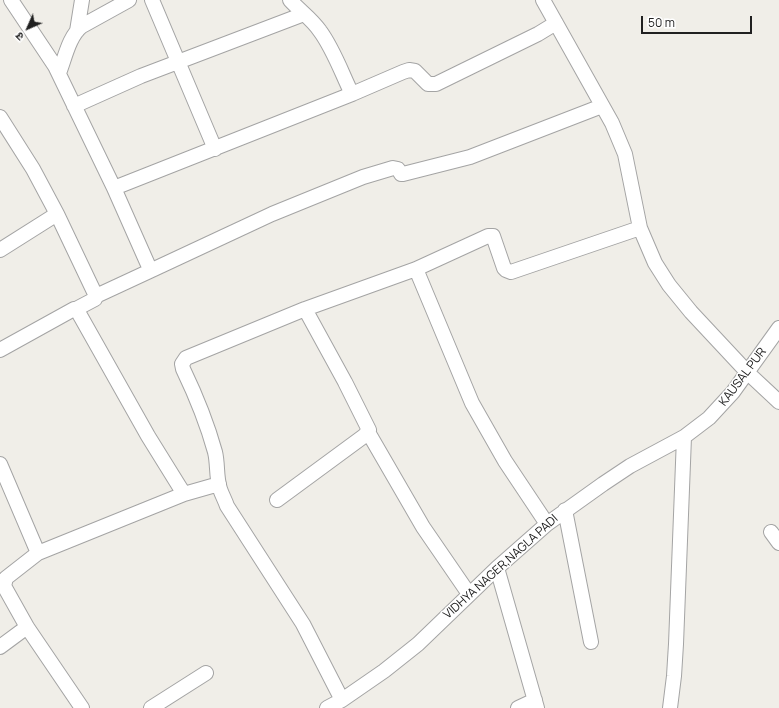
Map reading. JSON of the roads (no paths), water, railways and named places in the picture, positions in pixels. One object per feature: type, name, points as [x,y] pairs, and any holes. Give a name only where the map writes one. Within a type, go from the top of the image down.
[{"type":"street","points":[[0,3],[4,0]]},
{"type":"street","points":[[11,0],[59,73],[114,188],[148,267],[152,270]]},
{"type":"street","points":[[59,73],[76,31],[82,0]]},
{"type":"street","points":[[76,31],[82,26],[129,0]]},
{"type":"street","points":[[152,0],[215,149]]},
{"type":"street","points":[[290,0],[313,22],[326,41],[352,94]]},
{"type":"street","points":[[543,0],[612,123],[621,143],[640,228],[655,263],[669,285],[691,312],[748,373],[779,402]]},
{"type":"street","points":[[74,106],[141,76],[304,14]]},
{"type":"street","points":[[114,188],[215,149],[409,70],[415,71],[430,85],[436,84],[538,34],[556,23]]},
{"type":"street","points":[[0,350],[95,299],[96,296],[272,214],[363,177],[393,168],[398,169],[401,174],[403,174],[455,162],[525,137],[602,106]]},
{"type":"street","points":[[0,117],[33,169],[57,214],[96,296]]},
{"type":"street","points":[[0,250],[57,214]]},
{"type":"street","points":[[342,700],[303,624],[227,506],[219,484],[215,454],[210,437],[200,407],[183,369],[183,362],[186,358],[305,310],[416,269],[490,235],[494,238],[504,268],[509,272],[514,272],[640,228]]},
{"type":"street","points":[[416,269],[472,403],[505,462],[547,524]]},
{"type":"street","points":[[76,309],[148,436],[184,494]]},
{"type":"street","points":[[305,310],[348,388],[368,428],[368,432],[423,527],[469,594]]},
{"type":"street","name":"KAUSAL PUR","points":[[684,437],[710,418],[724,404],[748,373],[779,328]]},
{"type":"street","points":[[277,500],[368,432]]},
{"type":"street","points":[[670,708],[676,644],[684,437]]},
{"type":"street","name":"VIDHYA NAGER,NAGLA PADI","points":[[327,708],[342,700],[384,671],[418,644],[497,568],[565,510],[630,466],[684,437]]},
{"type":"street","points":[[2,473],[38,553]]},
{"type":"street","points":[[82,708],[27,627],[2,582],[38,553],[184,494],[219,484]]},
{"type":"street","points":[[565,510],[591,642]]},
{"type":"street","points":[[497,568],[536,704],[518,708]]},
{"type":"street","points":[[0,647],[27,627]]},
{"type":"street","points":[[151,708],[206,673]]}]
